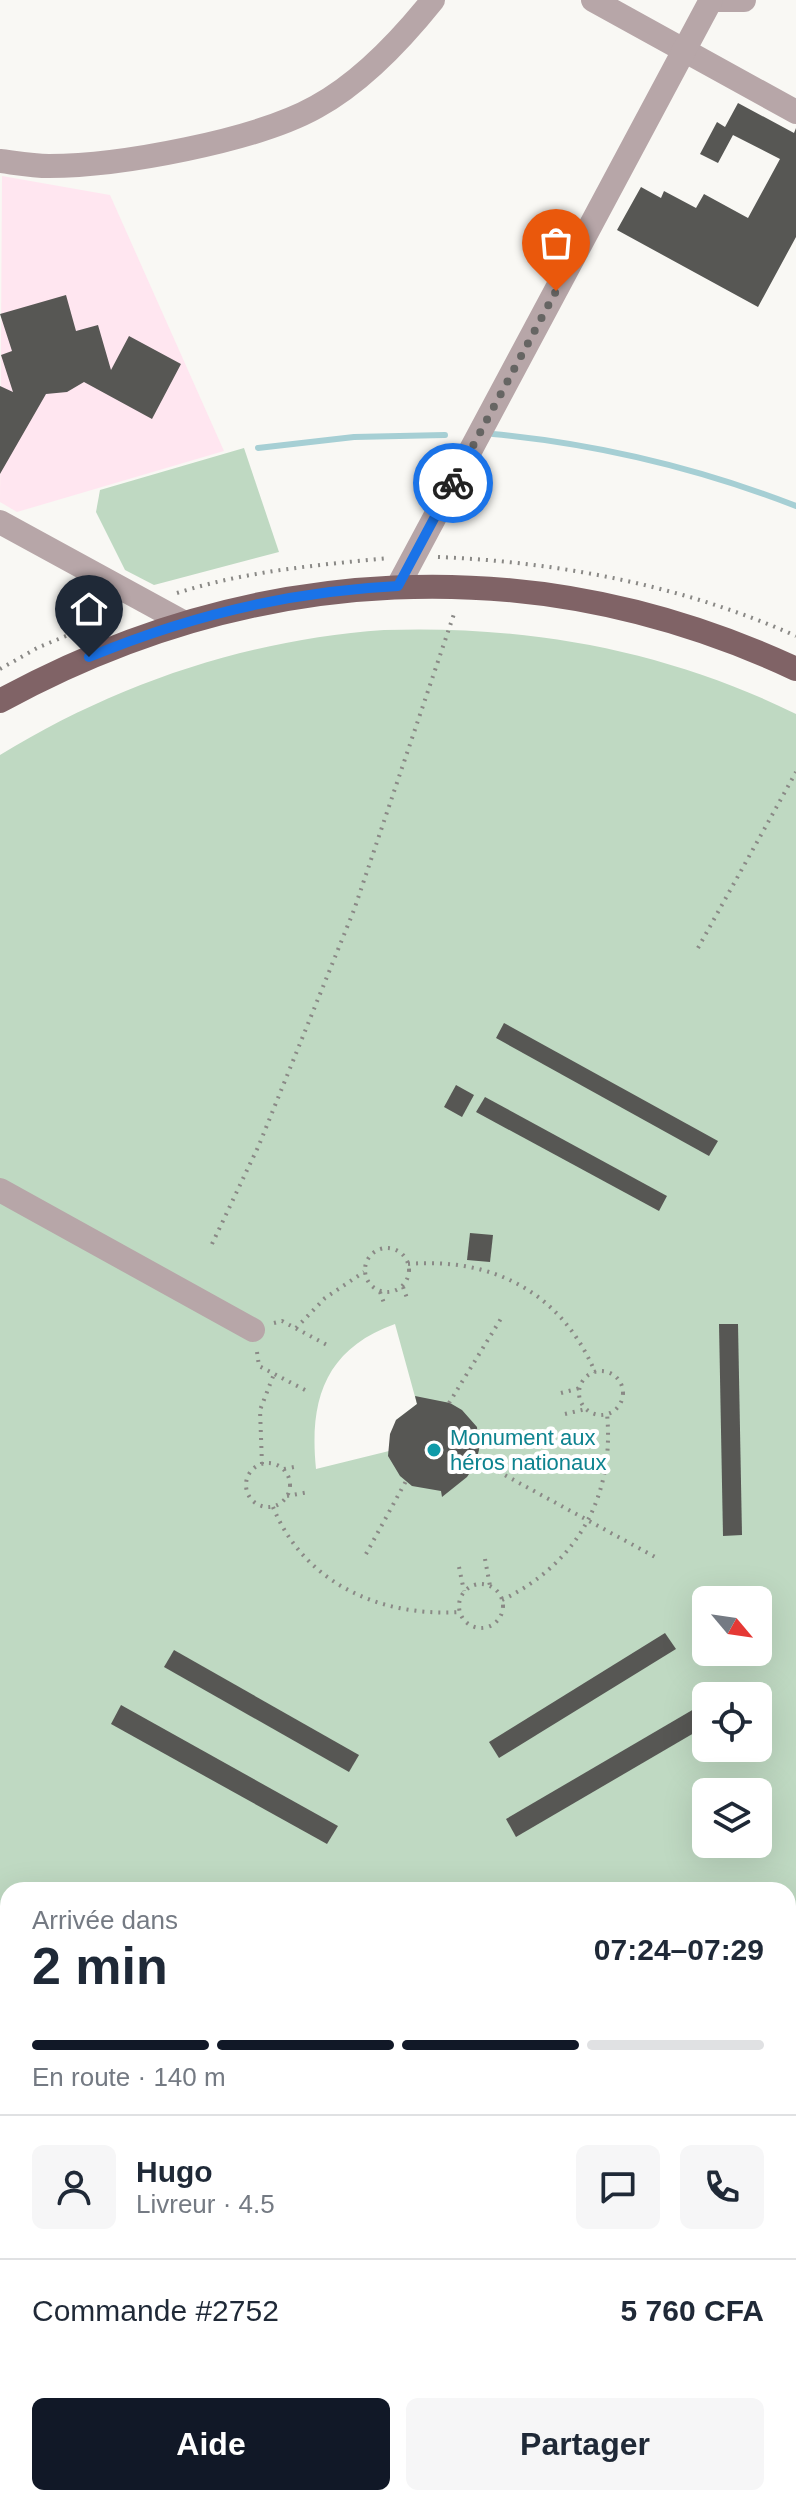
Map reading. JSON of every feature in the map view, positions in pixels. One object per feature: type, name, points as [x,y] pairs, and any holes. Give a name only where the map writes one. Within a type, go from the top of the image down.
[{"type":"main road","points":[[0,701],[89,657],[183,622],[278,599],[398,586],[464,586],[546,594],[633,611],[718,637],[796,669]]},
{"type":"street","points":[[0,161],[48,166],[140,157],[231,139],[316,108],[363,73],[409,30],[433,0]]},
{"type":"street","points":[[593,0],[796,112]]},
{"type":"street","points":[[398,586],[711,0]]},
{"type":"street","points":[[718,0],[744,0]]},
{"type":"street","points":[[0,522],[183,622]]},
{"type":"street","points":[[0,1190],[253,1330]]},
{"type":"path","points":[[212,1244],[259,1145],[354,910],[464,586]]},
{"type":"path","points":[[698,948],[796,772]]},
{"type":"path","points":[[296,1328],[325,1298],[364,1272],[370,1255],[382,1248],[396,1250],[408,1264],[403,1287],[408,1301]]},
{"type":"path","points":[[408,1264],[466,1264],[519,1284],[570,1328],[595,1372]]},
{"type":"path","points":[[364,1272],[368,1283],[380,1292],[385,1306]]},
{"type":"path","points":[[380,1292],[403,1287]]},
{"type":"path","points":[[449,1403],[502,1317]]},
{"type":"path","points":[[305,1390],[259,1366],[253,1330],[282,1321],[329,1346]]},
{"type":"path","points":[[595,1372],[611,1373],[623,1390],[621,1404],[607,1414],[595,1414],[586,1409],[580,1399],[580,1388],[585,1378],[595,1372]]},
{"type":"path","points":[[262,1464],[260,1410],[274,1374]]},
{"type":"path","points":[[561,1393],[580,1388]]},
{"type":"path","points":[[565,1414],[586,1409]]},
{"type":"path","points":[[502,1600],[531,1586],[565,1556],[590,1520],[606,1477],[610,1446],[607,1414]]},
{"type":"path","points":[[477,1460],[657,1558]]},
{"type":"path","points":[[273,1507],[255,1503],[246,1491],[248,1476],[262,1464],[271,1463],[284,1469],[299,1466]]},
{"type":"path","points":[[284,1469],[290,1482],[287,1496]]},
{"type":"path","points":[[366,1554],[406,1481]]},
{"type":"path","points":[[273,1507],[287,1496],[309,1492]]},
{"type":"path","points":[[273,1507],[281,1526],[295,1545],[319,1571],[345,1591],[397,1609],[428,1614],[459,1612]]},
{"type":"path","points":[[459,1567],[464,1591],[459,1612],[467,1624],[489,1627],[500,1617],[502,1600],[490,1586],[485,1559]]},
{"type":"path","points":[[464,1591],[476,1584],[490,1586]]},
{"type":"shaded area","points":[[2,176],[110,195],[224,451],[17,512],[0,502]]},
{"type":"green space","points":[[244,448],[279,552],[154,585],[125,570],[96,512],[100,490]]},
{"type":"green space","points":[[384,630],[491,632],[595,646],[646,658],[697,673],[796,714],[796,1882],[0,1882],[0,755],[90,706],[184,669],[233,655],[333,635]],"holes":[[[395,1324],[417,1404],[396,1420],[389,1451],[316,1469],[316,1421],[319,1399],[327,1380],[337,1363],[352,1348]]]},
{"type":"building","points":[[738,103],[794,133],[796,128],[796,237],[758,307],[617,230],[641,187],[661,198],[664,191],[696,208],[704,194],[748,218],[780,159],[733,135],[718,163],[700,154],[717,122],[725,127]]},
{"type":"building","points":[[66,295],[76,331],[98,325],[111,370],[129,336],[181,364],[152,419],[84,382],[67,392],[46,394],[0,474],[0,386],[13,392],[1,355],[12,351],[0,314]]},
{"type":"building","points":[[504,1023],[718,1141],[709,1156],[496,1038]]},
{"type":"building","points":[[456,1085],[474,1095],[462,1117],[444,1107]]},
{"type":"building","points":[[485,1097],[667,1196],[659,1211],[476,1112]]},
{"type":"building","points":[[470,1233],[493,1235],[490,1262],[467,1260]]},
{"type":"building","points":[[719,1324],[738,1324],[742,1535],[723,1536]]},
{"type":"building","points":[[415,1396],[450,1403],[462,1410],[477,1427],[479,1450],[475,1465],[467,1477],[442,1497],[441,1491],[412,1486],[400,1476],[388,1456],[390,1434],[396,1420],[417,1404]]},
{"type":"building","points":[[665,1633],[676,1649],[499,1758],[489,1742]]},
{"type":"building","points":[[174,1650],[359,1755],[349,1772],[164,1667]]},
{"type":"building","points":[[121,1705],[338,1826],[327,1844],[111,1724]]},
{"type":"building","points":[[692,1710],[692,1734],[516,1837],[506,1819]]},
{"type":"waterway","points":[[493,434],[571,444],[685,469],[796,506]]},
{"type":"waterway","points":[[258,448],[354,437],[445,435]]},
{"type":"way so far","points":[[453,483],[556,291]]},
{"type":"place","name":"Monument aux héros nationaux","points":[[434,1450]]},
{"type":"route","points":[[89,657],[167,627],[254,604],[349,589],[398,586],[453,483]]}]
